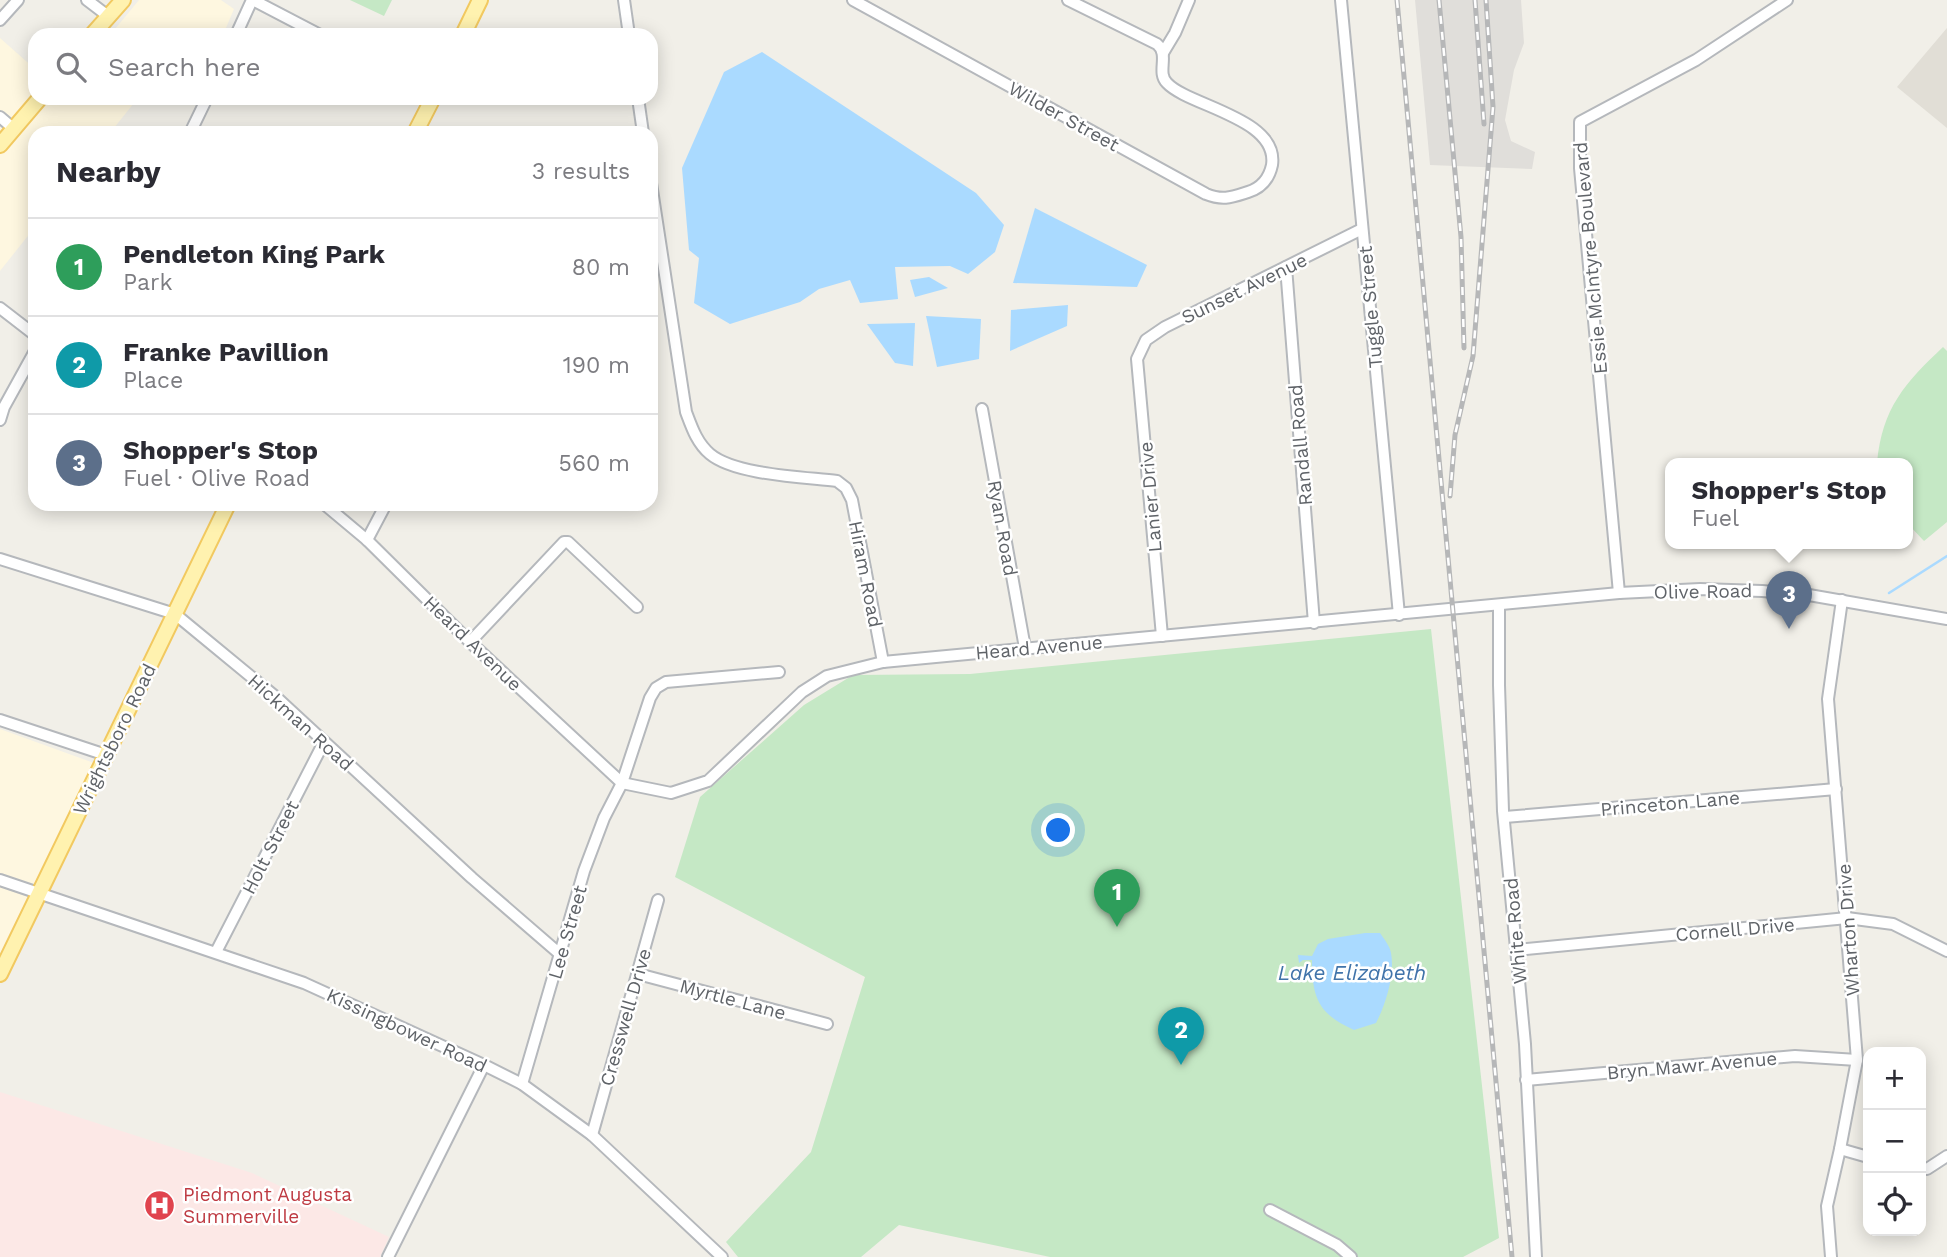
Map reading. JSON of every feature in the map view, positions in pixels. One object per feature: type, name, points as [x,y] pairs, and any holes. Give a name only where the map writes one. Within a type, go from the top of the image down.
[{"type":"main road","points":[[98,28],[123,0]]},
{"type":"main road","points":[[466,28],[480,0]]},
{"type":"main road","points":[[0,145],[34,105]]},
{"type":"main road","points":[[419,126],[429,105]]},
{"type":"main road","name":"Wrightsboro Road","points":[[0,974],[225,511]]},
{"type":"street","points":[[0,20],[18,0]]},
{"type":"street","points":[[87,0],[108,16]]},
{"type":"street","points":[[239,28],[253,0],[307,28]]},
{"type":"street","points":[[624,0],[628,28]]},
{"type":"street","name":"Wilder Street","points":[[853,0],[1206,194],[1227,199],[1255,189],[1268,177],[1271,168],[1269,148],[1258,134],[1232,115],[1178,91],[1166,82],[1162,73],[1163,53]]},
{"type":"street","points":[[1068,0],[1150,39],[1163,53]]},
{"type":"street","points":[[1163,53],[1189,0]]},
{"type":"street","name":"Tuggle Street","points":[[1341,0],[1399,615]]},
{"type":"street","name":"Essie McIntyre Boulevard","points":[[1619,593],[1580,168],[1580,122],[1696,60],[1787,0]]},
{"type":"street","points":[[193,126],[203,105]]},
{"type":"street","points":[[639,105],[641,126]]},
{"type":"street","points":[[0,117],[14,129]]},
{"type":"street","name":"Hiram Road","points":[[658,229],[686,412],[694,435],[711,455],[738,468],[837,481],[846,488],[852,500],[883,662]]},
{"type":"street","name":"Sunset Avenue","points":[[1137,359],[1146,340],[1165,327],[1362,229]]},
{"type":"street","name":"Randall Road","points":[[1286,267],[1314,623]]},
{"type":"street","points":[[0,308],[28,330]]},
{"type":"street","name":"Lanier Drive","points":[[1137,359],[1163,636]]},
{"type":"street","points":[[0,420],[4,407],[28,364]]},
{"type":"street","name":"Ryan Road","points":[[982,409],[1025,648]]},
{"type":"street","name":"Heard Avenue","points":[[332,511],[367,540],[470,642],[622,783],[671,793],[708,781],[802,692],[827,676],[883,662],[1499,606]]},
{"type":"street","points":[[367,540],[382,511]]},
{"type":"street","points":[[470,642],[564,542],[568,542],[637,607]]},
{"type":"street","name":"Hickman Road","points":[[0,559],[175,614],[277,698],[561,955]]},
{"type":"street","name":"Olive Road","points":[[1499,606],[1619,593],[1736,590],[1809,595],[1947,619]]},
{"type":"street","name":"Wharton Drive","points":[[1831,1257],[1827,1206],[1857,1060],[1828,699],[1842,600]]},
{"type":"street","name":"White Road","points":[[1499,606],[1503,811],[1517,950],[1536,1257]]},
{"type":"street","points":[[622,783],[650,698],[656,688],[666,682],[779,672]]},
{"type":"street","points":[[0,720],[106,755]]},
{"type":"street","name":"Holt Street","points":[[216,952],[324,742]]},
{"type":"street","name":"Lee Street","points":[[522,1084],[584,870],[604,818],[622,783]]},
{"type":"street","name":"Princeton Lane","points":[[1505,817],[1836,789]]},
{"type":"street","name":"Kissingbower Road","points":[[0,880],[304,983],[522,1084],[592,1135],[722,1257]]},
{"type":"street","name":"Cresswell Drive","points":[[592,1135],[658,900]]},
{"type":"street","name":"Cornell Drive","points":[[1517,950],[1847,918],[1893,924],[1947,951]]},
{"type":"street","name":"Myrtle Lane","points":[[638,974],[827,1024]]},
{"type":"street","name":"Bryn Mawr Avenue","points":[[1526,1080],[1795,1056],[1857,1060]]},
{"type":"street","points":[[388,1257],[484,1065]]},
{"type":"street","points":[[1840,1149],[1863,1156]]},
{"type":"street","points":[[1926,1169],[1947,1156]]},
{"type":"street","points":[[1270,1210],[1337,1245],[1351,1257]]},
{"type":"shaded area","points":[[139,0],[221,0],[234,9],[226,28],[116,28]]},
{"type":"shaded area","points":[[1415,0],[1521,0],[1524,43],[1514,70],[1505,120],[1511,141],[1535,152],[1532,169],[1430,165]]},
{"type":"shaded area","points":[[1947,28],[1947,128],[1897,87]]},
{"type":"shaded area","points":[[0,38],[28,63],[28,105],[132,105],[116,126],[28,126],[28,236],[0,271]]},
{"type":"shaded area","points":[[0,729],[94,763],[0,954]]},
{"type":"shaded area","name":"Piedmont Augusta Summerville","points":[[0,1092],[252,1173],[389,1237],[380,1257],[0,1257]]},
{"type":"green space","points":[[350,0],[392,0],[384,16]]},
{"type":"green space","points":[[1943,347],[1947,351],[1947,522],[1924,541],[1913,529],[1913,458],[1878,458],[1890,412],[1917,373]]},
{"type":"green space","points":[[1431,629],[1499,1238],[1463,1257],[1050,1257],[899,1225],[861,1257],[738,1257],[726,1242],[811,1152],[865,977],[675,877],[700,797],[804,705],[853,675],[970,674]]},
{"type":"water","points":[[762,52],[976,193],[1004,225],[995,252],[968,274],[950,266],[895,267],[898,299],[860,303],[850,280],[819,289],[800,302],[730,324],[694,303],[699,258],[689,250],[682,168],[724,72]]},
{"type":"water","points":[[1035,208],[1147,265],[1137,287],[1013,283]]},
{"type":"water","points":[[929,277],[948,288],[915,297],[910,280]]},
{"type":"water","points":[[1068,305],[1067,326],[1010,351],[1011,310]]},
{"type":"water","points":[[926,316],[981,319],[979,359],[937,367]]},
{"type":"water","points":[[915,323],[913,366],[895,363],[867,324]]},
{"type":"water","name":"Lake Elizabeth","points":[[1380,933],[1387,943],[1392,961],[1391,979],[1376,1023],[1354,1030],[1325,1011],[1316,995],[1312,960],[1299,963],[1298,955],[1312,956],[1318,944],[1328,939]]},
{"type":"waterway","points":[[1889,593],[1947,556]]},
{"type":"railway","points":[[1397,0],[1512,1257]]},
{"type":"railway","points":[[1439,0],[1461,237],[1464,348]]},
{"type":"railway","points":[[1475,0],[1484,124]]},
{"type":"railway","points":[[1450,496],[1455,435],[1473,356],[1493,107],[1486,0]]},
{"type":"place","name":"Shopper's Stop","points":[[1789,629]]},
{"type":"place","name":"Pendleton King Park","points":[[1117,927]]},
{"type":"place","name":"Franke Pavillion","points":[[1181,1065]]},
{"type":"place","name":"Piedmont Augusta Summerville","points":[[160,1205]]}]
